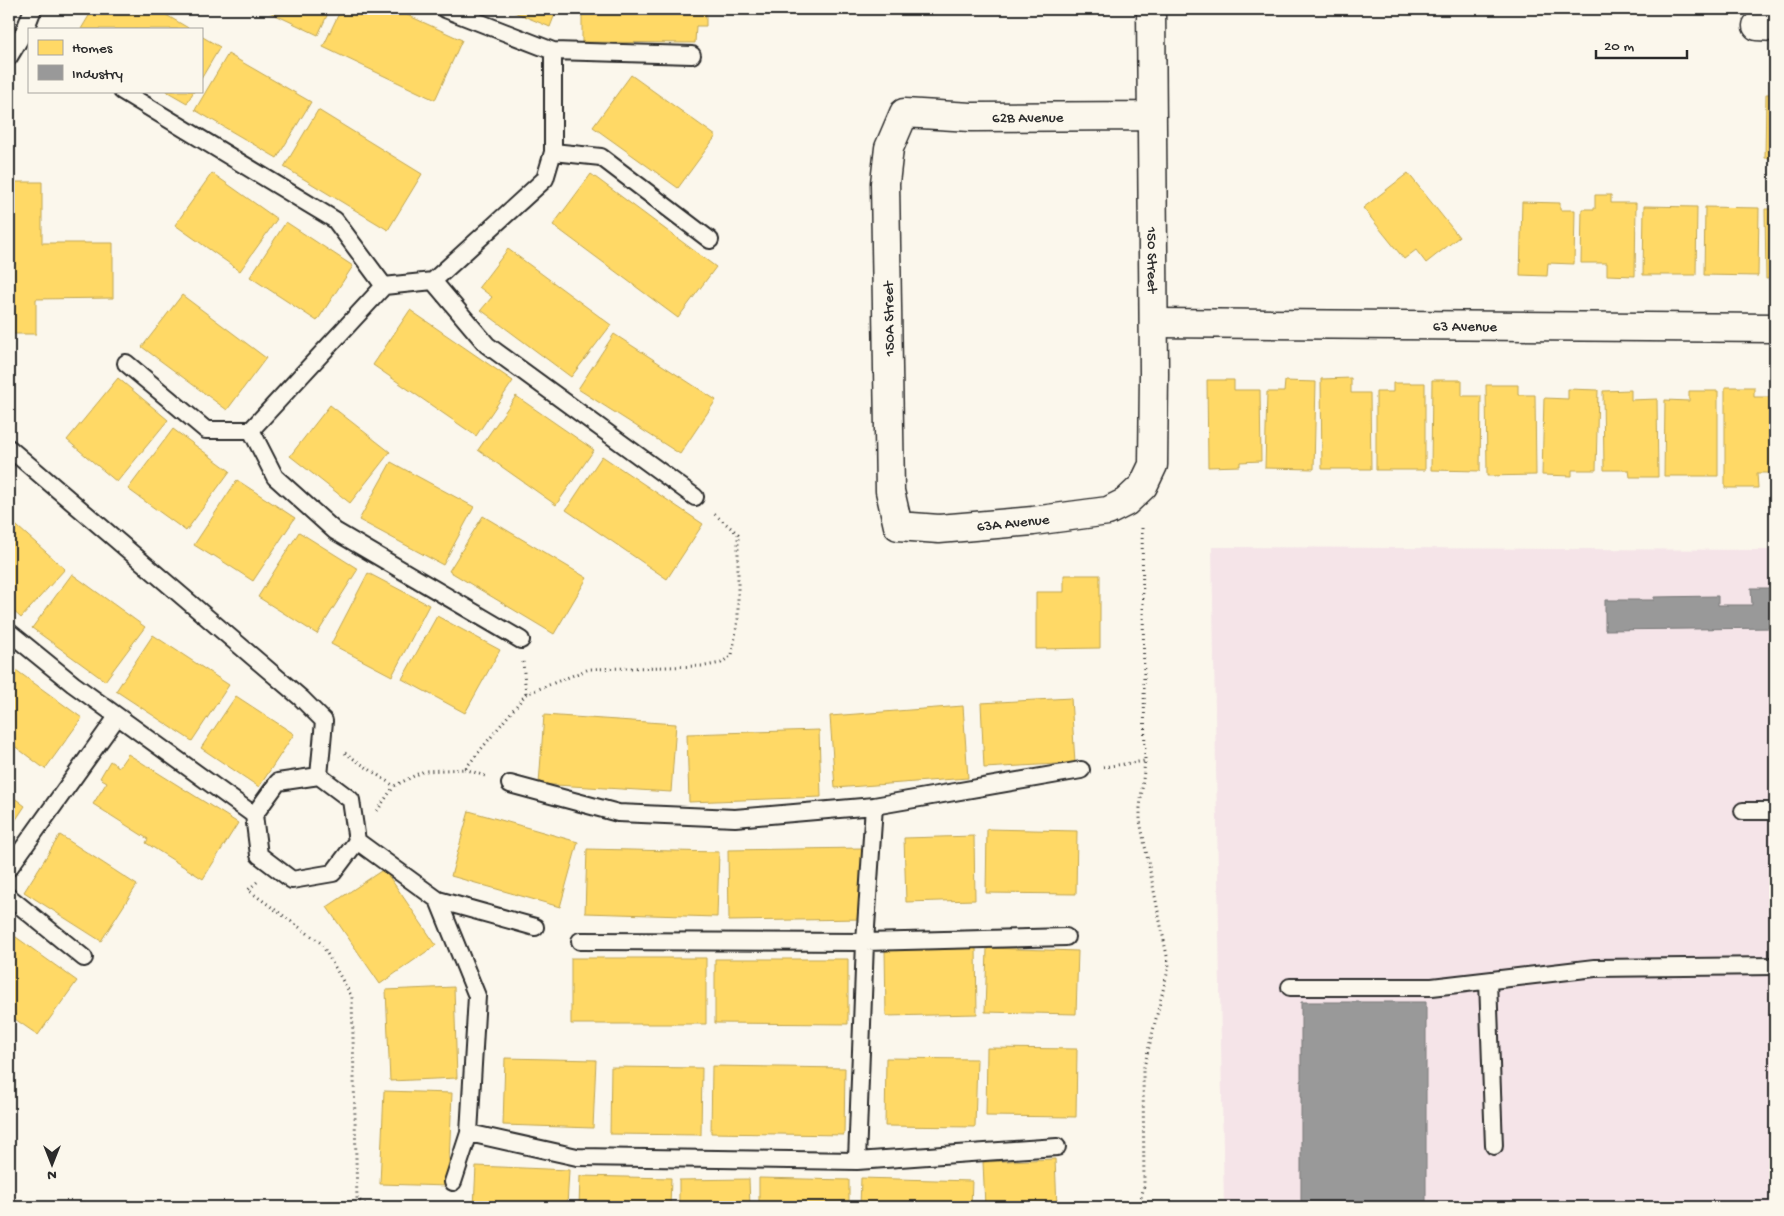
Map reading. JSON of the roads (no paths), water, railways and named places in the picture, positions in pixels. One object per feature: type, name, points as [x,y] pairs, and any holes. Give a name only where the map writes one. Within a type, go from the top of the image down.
[{"type":"street","name":"150 Street","points":[[1126,502],[1143,486],[1152,465],[1155,323],[1151,9]]},
{"type":"street","name":"62B Avenue","points":[[904,113],[971,117],[1152,116]]},
{"type":"street","name":"150A Street","points":[[898,526],[890,491],[885,183],[889,148],[904,113]]},
{"type":"street","name":"63 Avenue","points":[[1155,323],[1775,328]]},
{"type":"street","name":"63A Avenue","points":[[898,526],[939,529],[1033,521],[1108,511],[1126,502]]},
{"type":"lane","points":[[28,28],[33,9]]},
{"type":"lane","points":[[444,9],[553,51],[692,55]]},
{"type":"lane","points":[[9,57],[27,34]]},
{"type":"lane","points":[[126,363],[206,430],[251,430],[384,286],[433,281],[545,179],[553,152],[553,51]]},
{"type":"lane","points":[[124,92],[335,220],[384,286]]},
{"type":"lane","points":[[553,152],[601,157],[710,240]]},
{"type":"lane","points":[[433,281],[487,346],[695,497]]},
{"type":"lane","points":[[251,430],[276,477],[335,531],[521,640]]},
{"type":"lane","points":[[9,448],[307,704],[324,721],[319,776]]},
{"type":"lane","points":[[9,632],[117,717],[254,815]]},
{"type":"lane","points":[[9,868],[117,717]]},
{"type":"lane","points":[[510,784],[618,813],[735,818],[874,806],[1081,770]]},
{"type":"lane","points":[[319,776],[351,800],[357,841],[333,873],[292,880],[259,855],[254,815],[278,782],[319,776]]},
{"type":"lane","points":[[857,1161],[865,942],[874,806]]},
{"type":"lane","points":[[1743,811],[1775,811]]},
{"type":"lane","points":[[357,841],[438,900],[535,927]]},
{"type":"lane","points":[[9,897],[84,958]]},
{"type":"lane","points":[[438,900],[477,996],[469,1133],[453,1182]]},
{"type":"lane","points":[[580,941],[865,942],[1066,937]]},
{"type":"lane","points":[[1290,988],[1432,988],[1595,968],[1775,966]]},
{"type":"lane","points":[[1488,981],[1494,1146]]},
{"type":"lane","points":[[469,1133],[577,1157],[857,1161],[1057,1146]]}]
